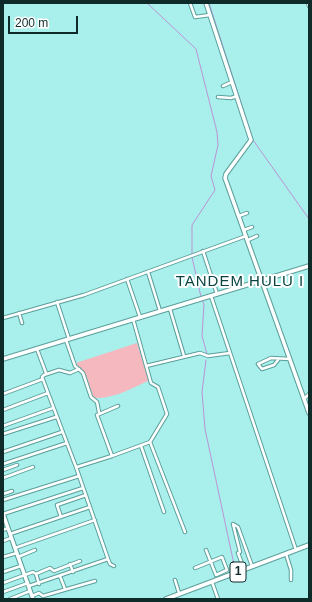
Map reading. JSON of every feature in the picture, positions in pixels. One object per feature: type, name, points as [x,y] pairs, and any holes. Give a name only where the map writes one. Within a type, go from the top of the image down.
[{"type":"main road","name":"1","points":[[166,599],[211,582],[217,577],[244,569],[309,545]]},
{"type":"street","points":[[190,3],[195,17],[210,15]]},
{"type":"street","points":[[206,3],[251,140],[225,175],[309,413]]},
{"type":"street","points":[[223,86],[232,82]]},
{"type":"street","points":[[218,97],[231,98],[237,96]]},
{"type":"street","points":[[239,216],[247,214]]},
{"type":"street","points":[[244,230],[252,227]]},
{"type":"street","points":[[3,318],[148,272],[202,251],[257,236]]},
{"type":"street","points":[[202,251],[217,294]]},
{"type":"street","points":[[3,359],[309,266]]},
{"type":"street","points":[[148,272],[160,311]]},
{"type":"street","points":[[127,279],[140,317]]},
{"type":"street","points":[[210,296],[296,550]]},
{"type":"street","points":[[57,302],[75,366],[83,373],[91,397],[97,402],[99,412],[97,416],[112,456]]},
{"type":"street","points":[[170,309],[184,356]]},
{"type":"street","points":[[20,313],[22,323]]},
{"type":"street","points":[[76,467],[150,442],[167,414],[158,387],[151,383],[133,320]]},
{"type":"street","points":[[37,349],[46,373]]},
{"type":"street","points":[[146,366],[200,353],[208,356],[230,353]]},
{"type":"street","points":[[278,360],[274,365],[262,369],[258,364],[270,359],[290,360]]},
{"type":"street","points":[[79,369],[70,373],[59,370],[46,373],[43,375],[43,379],[108,559],[110,564],[114,566]]},
{"type":"street","points":[[3,394],[43,379]]},
{"type":"street","points":[[3,410],[48,393]]},
{"type":"street","points":[[304,399],[309,394]]},
{"type":"street","points":[[99,412],[118,406]]},
{"type":"street","points":[[3,426],[53,408]]},
{"type":"street","points":[[3,434],[56,417]]},
{"type":"street","points":[[3,452],[62,432]]},
{"type":"street","points":[[150,442],[185,532]]},
{"type":"street","points":[[3,464],[67,443]]},
{"type":"street","points":[[140,446],[164,512]]},
{"type":"street","points":[[3,470],[17,466]]},
{"type":"street","points":[[3,478],[33,467]]},
{"type":"street","points":[[3,500],[79,476]]},
{"type":"street","points":[[83,488],[3,514],[4,522],[11,536],[32,598],[40,593],[43,596],[95,580]]},
{"type":"street","points":[[3,494],[12,491]]},
{"type":"street","points":[[61,517],[57,505],[86,495]]},
{"type":"street","points":[[3,541],[11,536],[90,507]]},
{"type":"street","points":[[15,548],[95,520]]},
{"type":"street","points":[[244,569],[238,553],[240,552],[233,524],[238,527],[252,566]]},
{"type":"street","points":[[3,530],[8,528]]},
{"type":"street","points":[[3,557],[34,550]]},
{"type":"street","points":[[195,568],[210,562],[221,557],[224,558],[227,570],[217,577],[210,562],[206,550]]},
{"type":"street","points":[[240,552],[246,550]]},
{"type":"street","points":[[286,554],[291,580]]},
{"type":"street","points":[[3,592],[28,585],[39,584],[108,559]]},
{"type":"street","points":[[3,583],[33,572],[36,574],[50,568],[54,571],[80,561]]},
{"type":"street","points":[[70,564],[73,572]]},
{"type":"street","points":[[3,572],[21,566]]},
{"type":"street","points":[[36,574],[39,584]]},
{"type":"street","points":[[60,576],[65,589]]},
{"type":"street","points":[[175,580],[180,594]]},
{"type":"street","points":[[211,582],[218,599]]},
{"type":"street","points":[[10,599],[30,591]]},
{"type":"shaded area","points":[[137,343],[149,380],[113,396],[98,398],[93,397],[83,372],[76,363]]},
{"type":"waterway","points":[[147,3],[196,49],[217,132],[218,145],[211,176],[215,190],[192,225],[192,254]]},
{"type":"waterway","points":[[209,3],[253,140],[309,219]]},
{"type":"waterway","points":[[192,257],[201,297]]},
{"type":"waterway","points":[[202,300],[204,304],[202,336],[207,354]]},
{"type":"waterway","points":[[206,360],[202,392],[205,429],[235,569]]},
{"type":"district","name":"TANDEM HULU I","points":[[240,282]]}]
